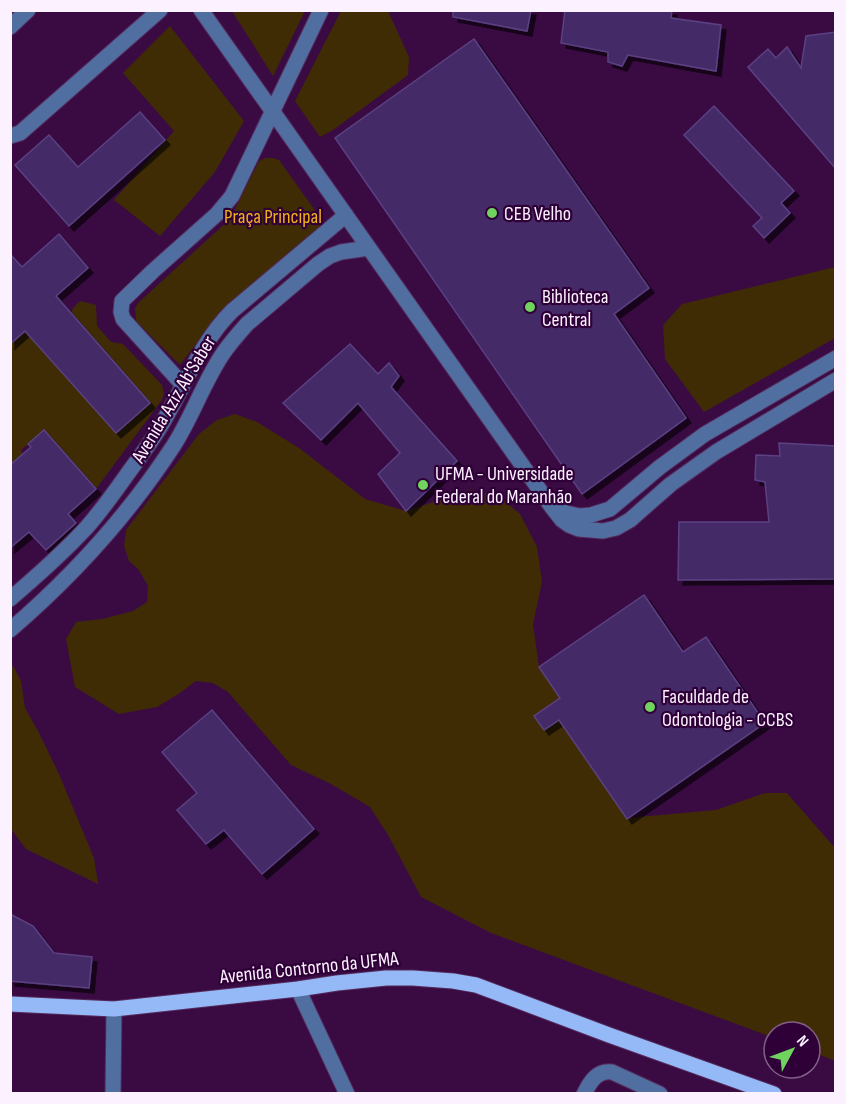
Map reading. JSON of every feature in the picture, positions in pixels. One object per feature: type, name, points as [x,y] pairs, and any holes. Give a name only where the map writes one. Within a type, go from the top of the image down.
[{"type":"main road","name":"Avenida Contorno da UFMA","points":[[10,1004],[114,1009],[386,978],[453,981],[476,985],[774,1094]]},
{"type":"street","points":[[10,27],[28,10]]},
{"type":"street","points":[[10,136],[20,133],[160,10]]},
{"type":"street","points":[[201,10],[551,506],[569,525],[579,529],[603,531],[616,528],[630,520],[671,484],[716,452],[836,380]]},
{"type":"street","points":[[183,385],[123,319],[122,301],[232,196],[321,10]]},
{"type":"street","name":"Avenida Aziz Ab'Saber","points":[[10,600],[54,561],[89,525],[154,437],[170,412],[202,348],[216,328],[232,311],[346,215]]},
{"type":"street","name":"Avenida Aziz Ab'Saber","points":[[10,630],[36,608],[83,561],[133,501],[175,443],[218,361],[231,342],[248,324],[318,264],[341,252],[369,248]]},
{"type":"street","points":[[202,348],[218,361]]},
{"type":"street","points":[[551,506],[580,516],[610,509],[705,434],[836,358]]},
{"type":"street","points":[[298,989],[342,1092]]},
{"type":"street","points":[[107,1094],[113,1086],[114,1009]]},
{"type":"street","points":[[584,1094],[595,1077],[607,1071],[660,1094]]},
{"type":"green space","points":[[232,11],[305,11],[273,76]]},
{"type":"green space","points":[[341,11],[388,11],[409,57],[408,75],[320,137],[295,101]]},
{"type":"green space","points":[[170,26],[244,121],[215,172],[160,236],[114,200],[174,131],[123,73]]},
{"type":"green space","name":"Praça Principal","points":[[266,158],[279,160],[319,216],[320,226],[217,316],[180,365],[136,321],[135,308],[230,219],[259,161]]},
{"type":"green space","points":[[835,267],[835,338],[704,412],[665,359],[663,325],[682,304]]},
{"type":"green space","points":[[80,301],[96,305],[97,326],[111,342],[123,344],[162,385],[164,394],[96,489],[44,431],[21,450],[23,454],[11,465],[10,344],[25,331],[116,433],[150,403],[71,314]]},
{"type":"green space","points":[[235,414],[257,422],[299,448],[365,499],[406,511],[469,490],[498,495],[520,514],[537,547],[542,582],[533,624],[539,667],[560,698],[534,716],[544,730],[559,720],[627,818],[716,810],[765,793],[787,793],[835,848],[835,1061],[822,1056],[822,1020],[762,1020],[762,1034],[491,933],[421,897],[388,835],[370,807],[331,784],[291,765],[228,692],[213,683],[196,681],[157,707],[119,714],[75,687],[66,639],[76,622],[102,619],[133,611],[147,602],[148,586],[139,570],[129,561],[124,546],[126,530],[199,434],[217,420]]},
{"type":"green space","points":[[13,666],[21,681],[25,708],[59,774],[94,858],[98,884],[26,849],[11,829],[10,667]]},
{"type":"building","points":[[453,10],[531,10],[527,31],[453,17]]},
{"type":"building","points":[[565,10],[672,10],[671,18],[721,25],[716,71],[628,55],[622,66],[608,62],[608,52],[561,43]]},
{"type":"building","points":[[836,32],[836,169],[748,67],[768,49],[776,58],[787,47],[801,68],[806,36]]},
{"type":"building","name":"CEB Velho","points":[[474,39],[649,288],[614,314],[686,418],[582,494],[335,138]]},
{"type":"building","points":[[714,106],[794,191],[781,203],[790,213],[764,238],[753,226],[762,218],[684,135]]},
{"type":"building","points":[[140,112],[165,140],[69,226],[15,165],[49,135],[78,167]]},
{"type":"building","points":[[59,234],[88,268],[56,296],[150,403],[116,433],[25,331],[10,344],[10,254],[22,267]]},
{"type":"building","points":[[350,344],[378,374],[389,363],[399,376],[391,387],[457,461],[406,511],[378,474],[400,453],[358,403],[321,440],[283,403]]},
{"type":"building","points":[[44,430],[96,489],[68,514],[76,523],[46,550],[29,532],[10,548],[10,465],[31,447],[28,444]]},
{"type":"building","points":[[779,443],[836,446],[836,579],[678,580],[679,522],[769,522],[765,482],[755,480],[756,455],[780,456]]},
{"type":"building","name":"Faculdade de Odontologia - CCBS","points":[[644,595],[683,652],[706,637],[765,723],[627,819],[559,720],[544,730],[534,716],[560,698],[539,667]]},
{"type":"building","points":[[212,710],[314,829],[262,874],[224,830],[206,844],[177,810],[197,793],[162,752]]},
{"type":"building","points":[[10,914],[33,926],[54,953],[92,957],[89,988],[10,981]]},
{"type":"place","name":"CEB Velho","points":[[492,213]]},
{"type":"place","name":"Biblioteca Central","points":[[530,307]]},
{"type":"place","name":"UFMA - Universidade Federal do Maranhão","points":[[423,485]]},
{"type":"place","name":"Faculdade de Odontologia - CCBS","points":[[650,707]]}]
